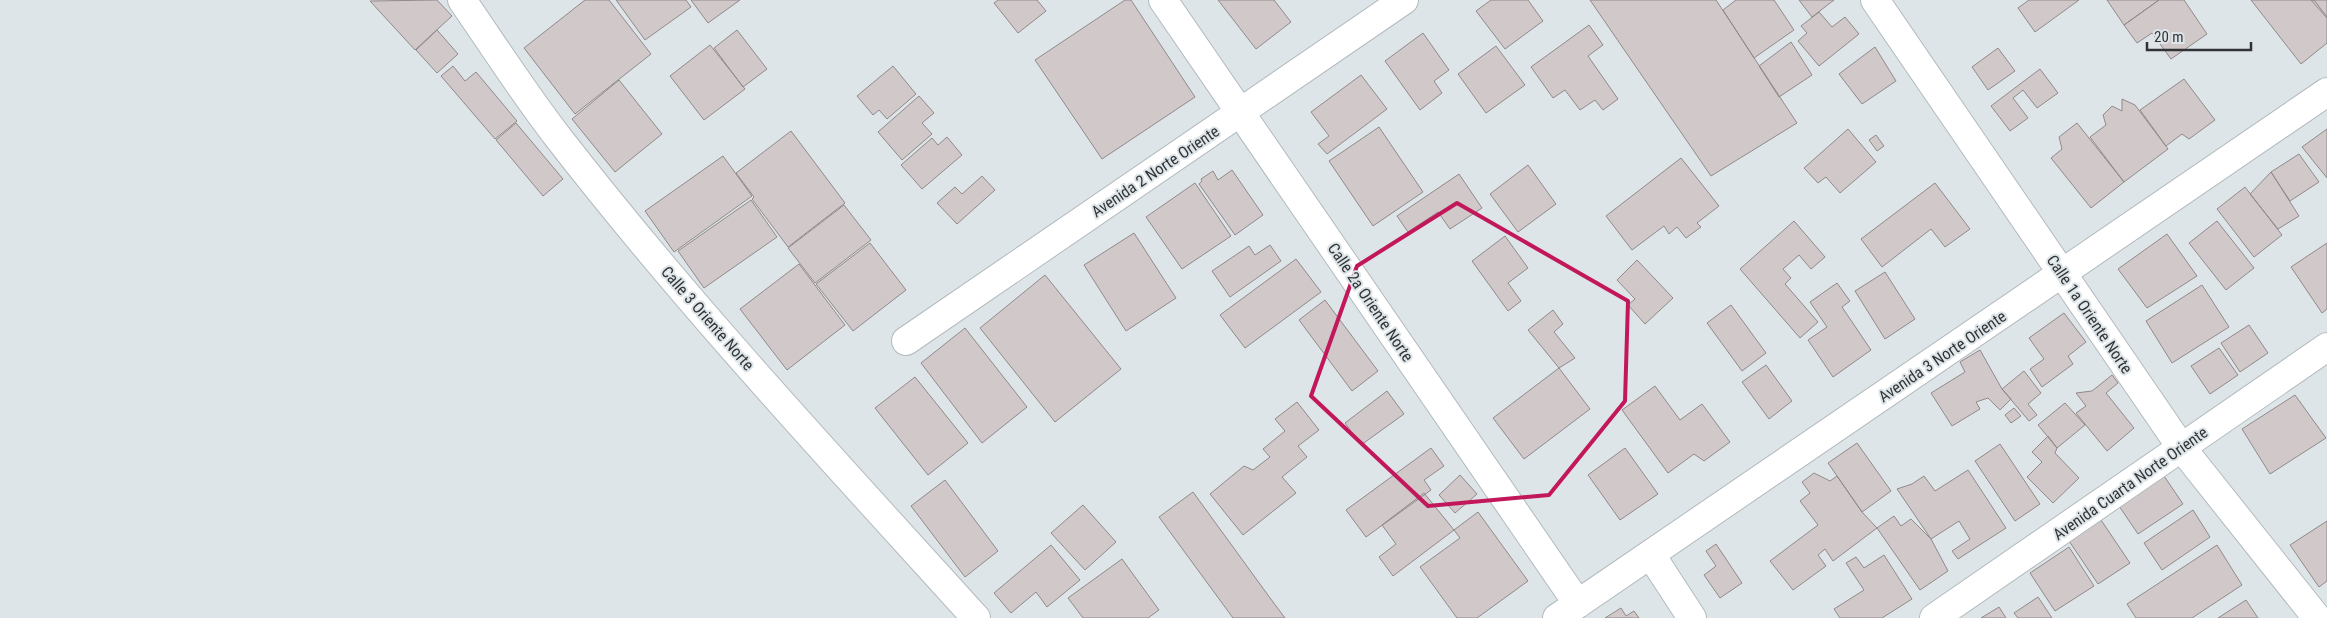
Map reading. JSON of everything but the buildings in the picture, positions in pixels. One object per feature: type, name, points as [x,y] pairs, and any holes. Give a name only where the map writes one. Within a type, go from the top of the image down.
[{"type":"street","name":"Calle 3 Oriente Norte","points":[[462,0],[555,134],[644,245],[794,417],[976,618]]},
{"type":"street","name":"Calle 2a Oriente Norte","points":[[1163,0],[1240,112],[1568,611]]},
{"type":"street","name":"Avenida 2 Norte Oriente","points":[[906,341],[1404,0]]},
{"type":"street","name":"Calle 1a Oriente Norte","points":[[1875,0],[2181,448],[2317,618]]},
{"type":"street","name":"Avenida 3 Norte Oriente","points":[[1568,611],[2327,92]]},
{"type":"street","name":"Avenida Cuarta Norte Oriente","points":[[1934,618],[2327,347]]},
{"type":"street","points":[[1650,554],[1692,618]]},
{"type":"highlighted area","points":[[1457,203],[1628,301],[1625,401],[1549,495],[1428,506],[1311,396],[1357,266]]}]
